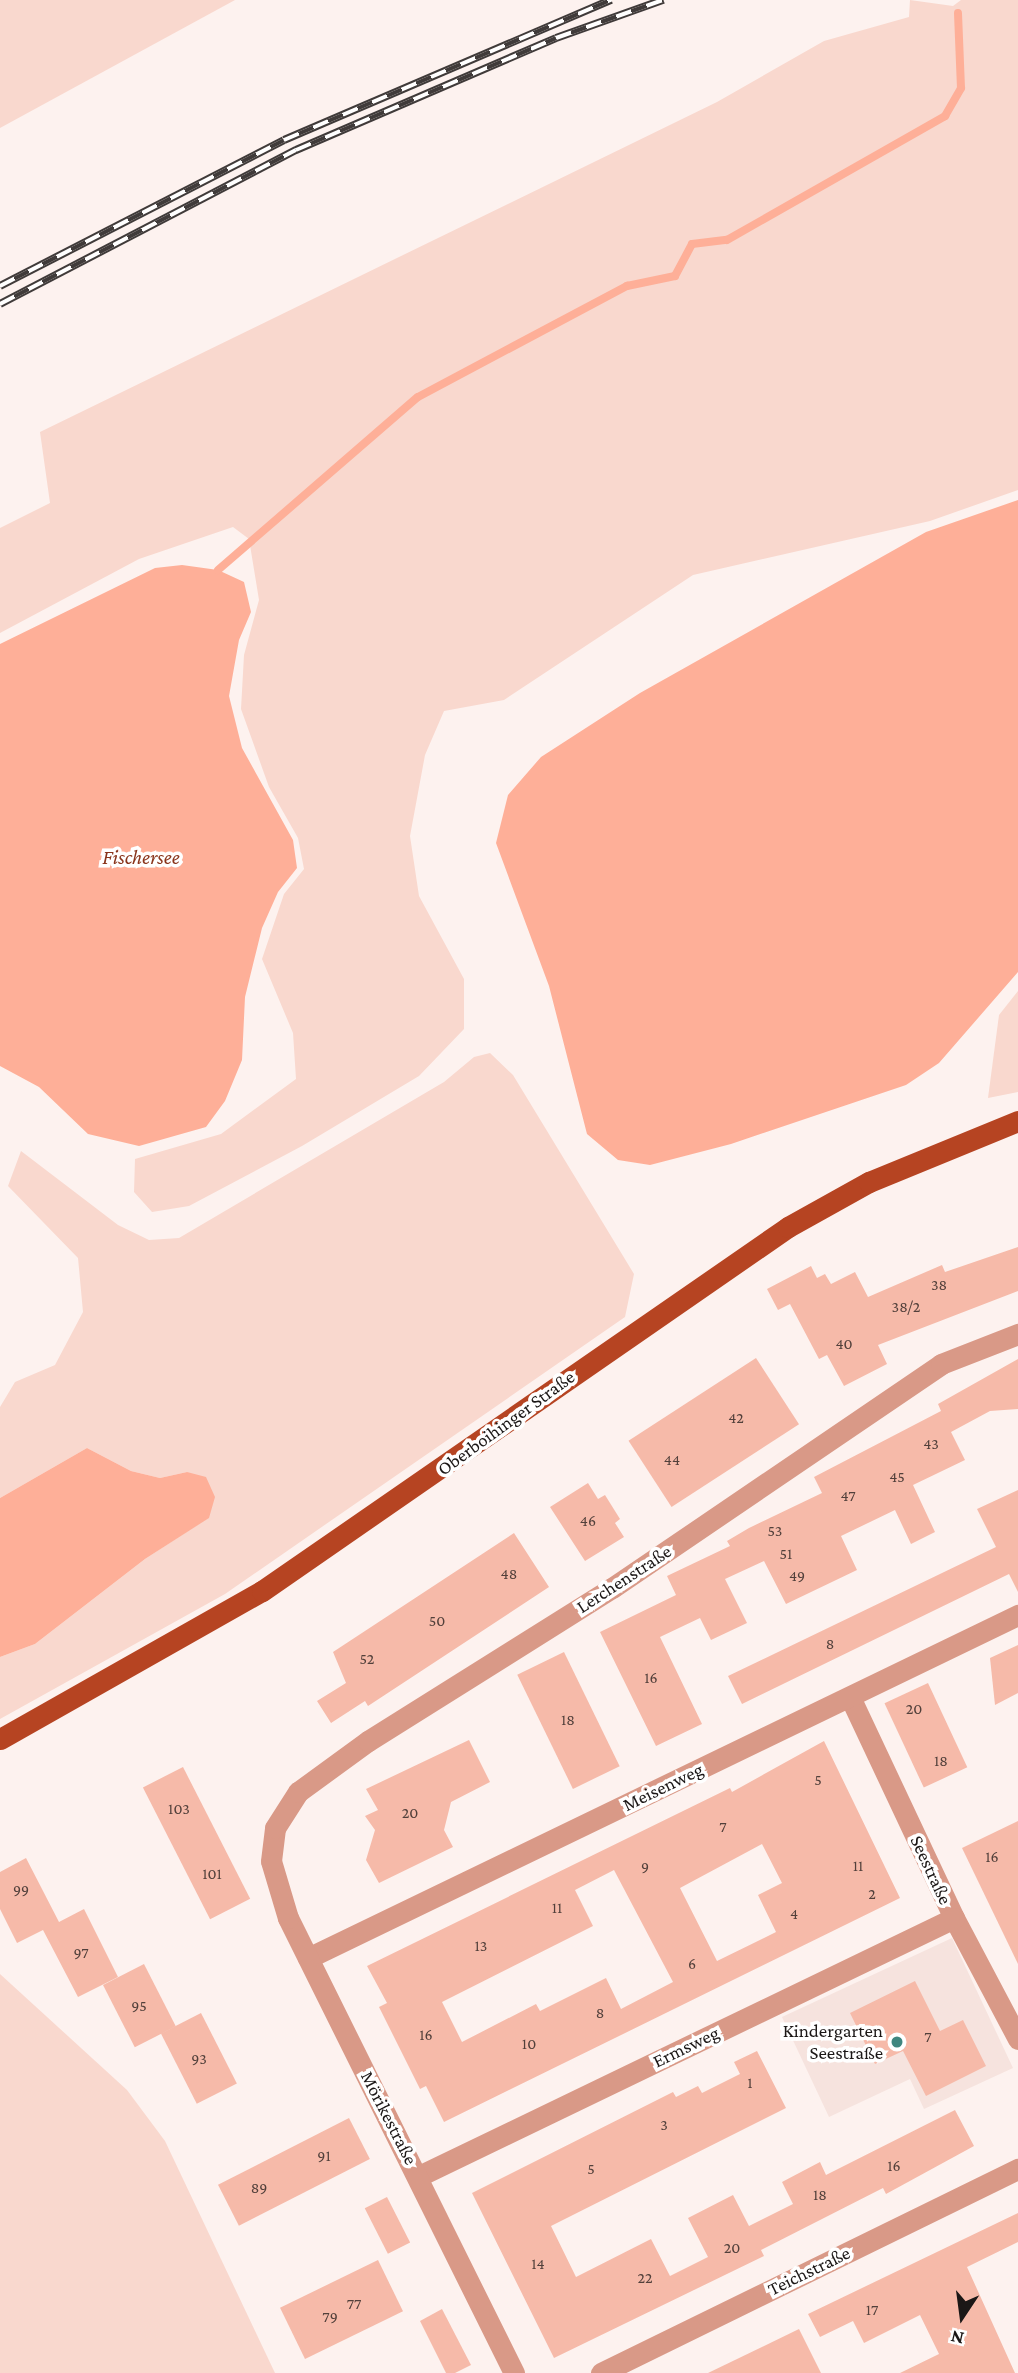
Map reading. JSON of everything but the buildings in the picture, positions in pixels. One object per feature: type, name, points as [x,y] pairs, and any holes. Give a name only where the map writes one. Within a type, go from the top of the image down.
[{"type":"main road","name":"Oberboihinger Straße","points":[[0,1739],[262,1591],[788,1227],[869,1182],[1018,1121]]},
{"type":"street","name":"Lerchenstraße","points":[[271,1861],[275,1828],[298,1791],[368,1741],[612,1587],[941,1364],[1018,1334]]},
{"type":"street","name":"Meisenweg","points":[[308,1958],[1018,1615]]},
{"type":"street","name":"Seestraße","points":[[850,1697],[954,1918],[1018,2039]]},
{"type":"street","name":"Mörikestraße","points":[[271,1861],[288,1918],[419,2176],[514,2373]]},
{"type":"street","name":"Ermsweg","points":[[419,2176],[954,1918]]},
{"type":"street","name":"Teichstraße","points":[[601,2373],[1018,2169]]},
{"type":"shaded area","points":[[0,0],[235,0],[0,128]]},
{"type":"shaded area","points":[[910,0],[953,6],[961,0],[1018,0],[1018,490],[930,521],[693,575],[504,700],[444,711],[425,755],[410,836],[419,896],[464,979],[464,1029],[419,1076],[302,1146],[189,1206],[152,1212],[134,1192],[135,1159],[221,1134],[296,1079],[293,1033],[262,959],[284,894],[304,869],[298,838],[269,787],[241,709],[244,655],[259,600],[249,539],[233,527],[139,559],[0,633],[0,528],[50,503],[40,432],[717,102],[824,41],[909,17]]},
{"type":"shaded area","points":[[1018,991],[1018,1092],[988,1098],[999,1015]]},
{"type":"shaded area","points":[[490,1053],[513,1075],[634,1274],[625,1317],[225,1594],[0,1719],[0,1657],[35,1644],[145,1559],[208,1518],[187,1472],[160,1478],[131,1471],[87,1448],[0,1498],[0,1407],[15,1382],[55,1365],[83,1312],[78,1258],[8,1186],[21,1151],[118,1225],[149,1240],[179,1238],[444,1082],[474,1057]]},
{"type":"shaded area","name":"Kindergarten Seestraße","points":[[952,1938],[1013,2068],[924,2109],[910,2079],[829,2117],[782,2017]]},
{"type":"shaded area","points":[[0,1974],[127,2090],[165,2141],[275,2373],[0,2373]]},
{"type":"water","points":[[1018,500],[1018,972],[939,1063],[906,1085],[731,1144],[650,1165],[618,1160],[587,1134],[549,986],[496,843],[508,795],[541,757],[640,693],[926,532]]},
{"type":"water","name":"Fischersee","points":[[182,565],[218,570],[244,582],[251,612],[239,640],[229,696],[242,748],[293,840],[297,868],[278,892],[262,928],[245,997],[242,1060],[225,1101],[206,1127],[139,1146],[88,1134],[39,1087],[0,1066],[0,644],[155,568]]},
{"type":"water","points":[[87,1448],[131,1471],[160,1478],[187,1472],[206,1477],[215,1497],[209,1518],[145,1559],[35,1644],[0,1657],[0,1498]]},
{"type":"waterway","points":[[218,570],[418,397],[627,286],[675,276],[692,244],[727,240],[945,116],[961,88],[958,13]]},
{"type":"railway","points":[[0,286],[284,140],[611,0]]},
{"type":"railway","points":[[0,304],[296,150],[556,38],[663,0]]},
{"type":"place","name":"Kindergarten Seestraße","points":[[897,2042]]}]
